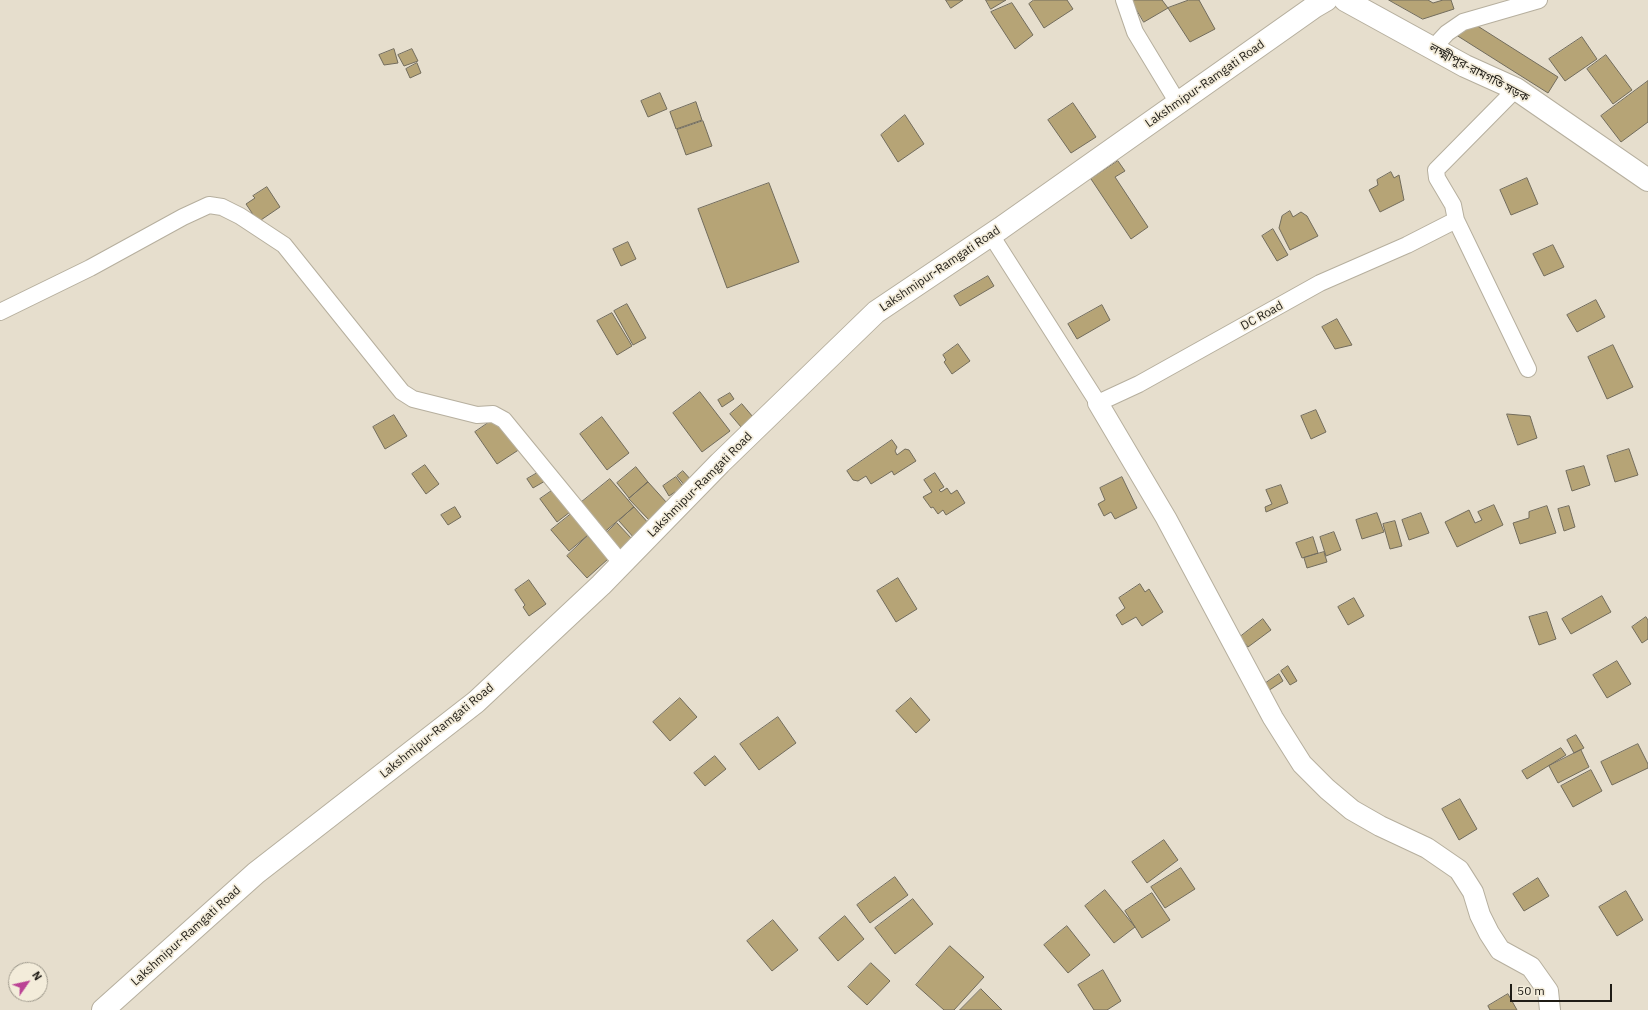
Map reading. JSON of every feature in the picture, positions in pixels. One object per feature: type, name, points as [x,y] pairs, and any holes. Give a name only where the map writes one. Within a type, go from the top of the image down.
[{"type":"main road","name":"Lakshmipur-Ramgati Road","points":[[103,1010],[256,873],[476,702],[622,564],[720,463],[876,312],[991,235],[1326,0]]},
{"type":"main road","name":"লক্ষ্মীপুর-রামগতি সড়ক","points":[[1345,0],[1465,66],[1516,89],[1648,180]]},
{"type":"street","points":[[1124,0],[1135,32],[1178,103]]},
{"type":"street","points":[[1433,48],[1447,33],[1463,22],[1539,0]]},
{"type":"street","points":[[1516,89],[1436,170],[1437,178],[1453,205],[1456,220],[1528,369]]},
{"type":"street","points":[[0,312],[90,268],[183,217],[210,205],[222,207],[240,216],[284,245],[402,392],[413,399],[477,415],[493,414],[504,420],[622,564]]},
{"type":"street","name":"DC Road","points":[[1098,403],[1139,384],[1320,284],[1407,245],[1456,220]]},
{"type":"street","points":[[991,235],[1098,403],[1166,518],[1270,711],[1302,764],[1326,789],[1352,810],[1380,826],[1427,848],[1458,870],[1473,892],[1480,915],[1500,950],[1531,967],[1548,991],[1550,1010]]},
{"type":"building","points":[[946,0],[963,0],[951,8]]},
{"type":"building","points":[[986,0],[1006,0],[991,9]]},
{"type":"building","points":[[1034,0],[1067,0],[1073,9],[1044,28],[1029,4]]},
{"type":"building","points":[[1131,0],[1162,0],[1168,8],[1144,22]]},
{"type":"building","points":[[1189,0],[1199,0],[1215,29],[1190,42],[1168,8]]},
{"type":"building","points":[[1389,0],[1428,0],[1433,3],[1443,0],[1451,0],[1454,9],[1423,19]]},
{"type":"building","points":[[1012,3],[1033,35],[1015,49],[991,12]]},
{"type":"building","points":[[1476,25],[1558,77],[1548,93],[1453,33]]},
{"type":"building","points":[[1582,37],[1597,59],[1565,81],[1549,59]]},
{"type":"building","points":[[394,49],[398,63],[384,65],[379,55]]},
{"type":"building","points":[[412,49],[418,61],[404,66],[398,55]]},
{"type":"building","points":[[1606,55],[1632,90],[1613,104],[1587,69]]},
{"type":"building","points":[[417,63],[421,73],[410,78],[406,69]]},
{"type":"building","points":[[1648,81],[1648,122],[1621,142],[1601,116]]},
{"type":"building","points":[[660,93],[667,109],[648,117],[641,101]]},
{"type":"building","points":[[696,102],[702,120],[676,129],[670,112]]},
{"type":"building","points":[[1073,103],[1096,137],[1071,153],[1048,120]]},
{"type":"building","points":[[905,115],[924,144],[898,162],[881,135]]},
{"type":"building","points":[[703,121],[712,146],[686,155],[677,130]]},
{"type":"building","points":[[1118,161],[1125,171],[1115,177],[1148,227],[1131,239],[1091,179]]},
{"type":"building","points":[[1391,172],[1394,178],[1399,175],[1404,200],[1380,212],[1369,190],[1378,185],[1377,180]]},
{"type":"building","points":[[1527,178],[1538,204],[1511,215],[1500,190]]},
{"type":"building","points":[[769,183],[799,262],[727,288],[698,209]]},
{"type":"building","points":[[267,187],[280,207],[258,222],[246,204],[255,198],[253,196]]},
{"type":"building","points":[[1290,211],[1293,217],[1301,212],[1307,216],[1318,236],[1290,250],[1279,228],[1282,216]]},
{"type":"building","points":[[1273,229],[1288,255],[1277,261],[1262,236]]},
{"type":"building","points":[[628,242],[636,259],[621,266],[613,249]]},
{"type":"building","points":[[1553,245],[1564,267],[1544,276],[1533,254]]},
{"type":"building","points":[[988,276],[994,286],[960,306],[954,296]]},
{"type":"building","points":[[1596,300],[1605,317],[1577,332],[1567,315]]},
{"type":"building","points":[[627,304],[646,338],[633,345],[614,311]]},
{"type":"building","points":[[1102,305],[1110,320],[1077,339],[1068,324]]},
{"type":"building","points":[[612,313],[632,346],[617,355],[597,321]]},
{"type":"building","points":[[1337,319],[1352,345],[1335,349],[1322,327]]},
{"type":"building","points":[[958,344],[970,361],[952,374],[944,362],[946,360],[943,355]]},
{"type":"building","points":[[1613,345],[1633,387],[1607,399],[1588,357]]},
{"type":"building","points":[[700,392],[730,431],[702,452],[673,413]]},
{"type":"building","points":[[730,393],[734,399],[722,407],[718,400]]},
{"type":"building","points":[[742,404],[753,417],[741,427],[730,414]]},
{"type":"building","points":[[1316,410],[1326,432],[1311,439],[1301,416]]},
{"type":"building","points":[[1507,414],[1530,416],[1537,438],[1518,445]]},
{"type":"building","points":[[394,415],[407,436],[385,449],[373,427]]},
{"type":"building","points":[[602,417],[629,453],[607,470],[580,434]]},
{"type":"building","points":[[494,419],[520,449],[497,464],[475,432]]},
{"type":"building","points":[[892,440],[897,447],[895,451],[897,455],[905,449],[909,450],[916,461],[894,475],[892,471],[871,484],[866,476],[858,481],[853,480],[847,471]]},
{"type":"building","points":[[1629,449],[1638,475],[1615,482],[1607,456]]},
{"type":"building","points":[[425,465],[439,484],[426,494],[412,474]]},
{"type":"building","points":[[1584,466],[1590,485],[1572,491],[1566,471]]},
{"type":"building","points":[[636,467],[648,482],[629,498],[617,483]]},
{"type":"building","points":[[683,471],[692,481],[685,486],[677,476]]},
{"type":"building","points":[[539,472],[545,481],[533,488],[527,479]]},
{"type":"building","points":[[935,473],[944,487],[939,490],[941,492],[947,488],[951,494],[957,490],[965,503],[946,515],[943,510],[938,514],[933,507],[931,508],[923,497],[932,492],[924,480]]},
{"type":"building","points":[[676,477],[685,489],[676,495],[675,492],[669,496],[663,486]]},
{"type":"building","points":[[1122,477],[1137,508],[1115,519],[1111,512],[1104,516],[1098,504],[1105,500],[1100,488]]},
{"type":"building","points":[[610,479],[634,507],[602,534],[578,505]]},
{"type":"building","points":[[648,482],[667,503],[649,520],[629,499]]},
{"type":"building","points":[[1281,485],[1288,503],[1266,512],[1265,507],[1272,504],[1266,490]]},
{"type":"building","points":[[553,490],[570,512],[557,522],[540,499]]},
{"type":"building","points":[[1494,505],[1503,525],[1457,547],[1445,522],[1469,510],[1475,523],[1482,520],[1478,512]]},
{"type":"building","points":[[1547,506],[1556,533],[1520,544],[1513,523],[1529,518],[1529,512]]},
{"type":"building","points":[[1569,506],[1575,527],[1564,531],[1558,509]]},
{"type":"building","points":[[455,507],[461,517],[448,525],[441,515]]},
{"type":"building","points":[[634,507],[650,525],[635,539],[619,521]]},
{"type":"building","points":[[1377,513],[1384,532],[1362,539],[1356,520]]},
{"type":"building","points":[[1421,513],[1429,533],[1409,540],[1402,520]]},
{"type":"building","points":[[571,514],[588,535],[569,551],[551,530]]},
{"type":"building","points":[[1395,521],[1402,546],[1390,549],[1383,524]]},
{"type":"building","points":[[617,523],[632,539],[619,552],[604,535]]},
{"type":"building","points":[[1334,532],[1341,550],[1326,556],[1320,537]]},
{"type":"building","points":[[588,536],[608,559],[587,578],[567,556]]},
{"type":"building","points":[[1313,537],[1318,553],[1302,558],[1296,543]]},
{"type":"building","points":[[1324,552],[1327,562],[1307,568],[1304,558]]},
{"type":"building","points":[[898,578],[917,609],[896,622],[877,591]]},
{"type":"building","points":[[529,580],[546,604],[529,616],[523,607],[525,605],[515,590]]},
{"type":"building","points":[[1140,584],[1145,592],[1149,589],[1163,612],[1142,626],[1136,617],[1122,625],[1116,615],[1125,608],[1119,598]]},
{"type":"building","points":[[1602,596],[1611,612],[1571,634],[1562,619]]},
{"type":"building","points":[[1354,598],[1364,616],[1348,625],[1338,607]]},
{"type":"building","points":[[1547,612],[1556,639],[1539,645],[1529,617]]},
{"type":"building","points":[[1646,617],[1648,620],[1648,639],[1642,643],[1632,627]]},
{"type":"building","points":[[1263,619],[1271,630],[1248,647],[1240,637]]},
{"type":"building","points":[[1617,661],[1631,684],[1607,698],[1593,675]]},
{"type":"building","points":[[1288,666],[1297,681],[1290,685],[1281,671]]},
{"type":"building","points":[[1279,674],[1283,681],[1265,693],[1260,687]]},
{"type":"building","points":[[680,698],[697,717],[670,741],[653,722]]},
{"type":"building","points":[[911,698],[930,720],[916,733],[896,711]]},
{"type":"building","points":[[778,717],[796,743],[759,770],[740,744]]},
{"type":"building","points":[[1576,735],[1584,748],[1574,753],[1567,740]]},
{"type":"building","points":[[1638,744],[1648,764],[1648,768],[1612,785],[1601,762]]},
{"type":"building","points":[[1561,748],[1566,755],[1527,779],[1522,771]]},
{"type":"building","points":[[1581,750],[1589,767],[1558,783],[1549,766]]},
{"type":"building","points":[[715,756],[726,769],[705,786],[694,773]]},
{"type":"building","points":[[1591,770],[1602,791],[1573,807],[1561,786]]},
{"type":"building","points":[[1460,799],[1477,829],[1459,840],[1442,809]]},
{"type":"building","points":[[1164,840],[1178,860],[1147,883],[1132,862]]},
{"type":"building","points":[[1181,868],[1195,889],[1165,908],[1151,887]]},
{"type":"building","points":[[895,877],[908,895],[870,923],[857,905]]},
{"type":"building","points":[[1538,878],[1549,896],[1524,911],[1513,894]]},
{"type":"building","points":[[1105,890],[1135,927],[1114,943],[1085,906]]},
{"type":"building","points":[[1626,891],[1643,920],[1617,936],[1599,907]]},
{"type":"building","points":[[1152,893],[1170,920],[1142,938],[1125,911]]},
{"type":"building","points":[[913,899],[933,924],[895,954],[875,928]]},
{"type":"building","points":[[845,916],[864,939],[838,961],[819,938]]},
{"type":"building","points":[[773,920],[798,950],[772,971],[747,941]]},
{"type":"building","points":[[1067,926],[1090,955],[1068,973],[1044,945]]},
{"type":"building","points":[[950,946],[984,977],[954,1010],[944,1010],[916,985]]},
{"type":"building","points":[[871,963],[890,981],[867,1005],[848,987]]},
{"type":"building","points":[[1103,970],[1121,1001],[1107,1010],[1094,1010],[1078,985]]},
{"type":"building","points":[[981,989],[1002,1010],[960,1010]]},
{"type":"building","points":[[1508,994],[1517,1010],[1490,1010],[1488,1006]]}]
